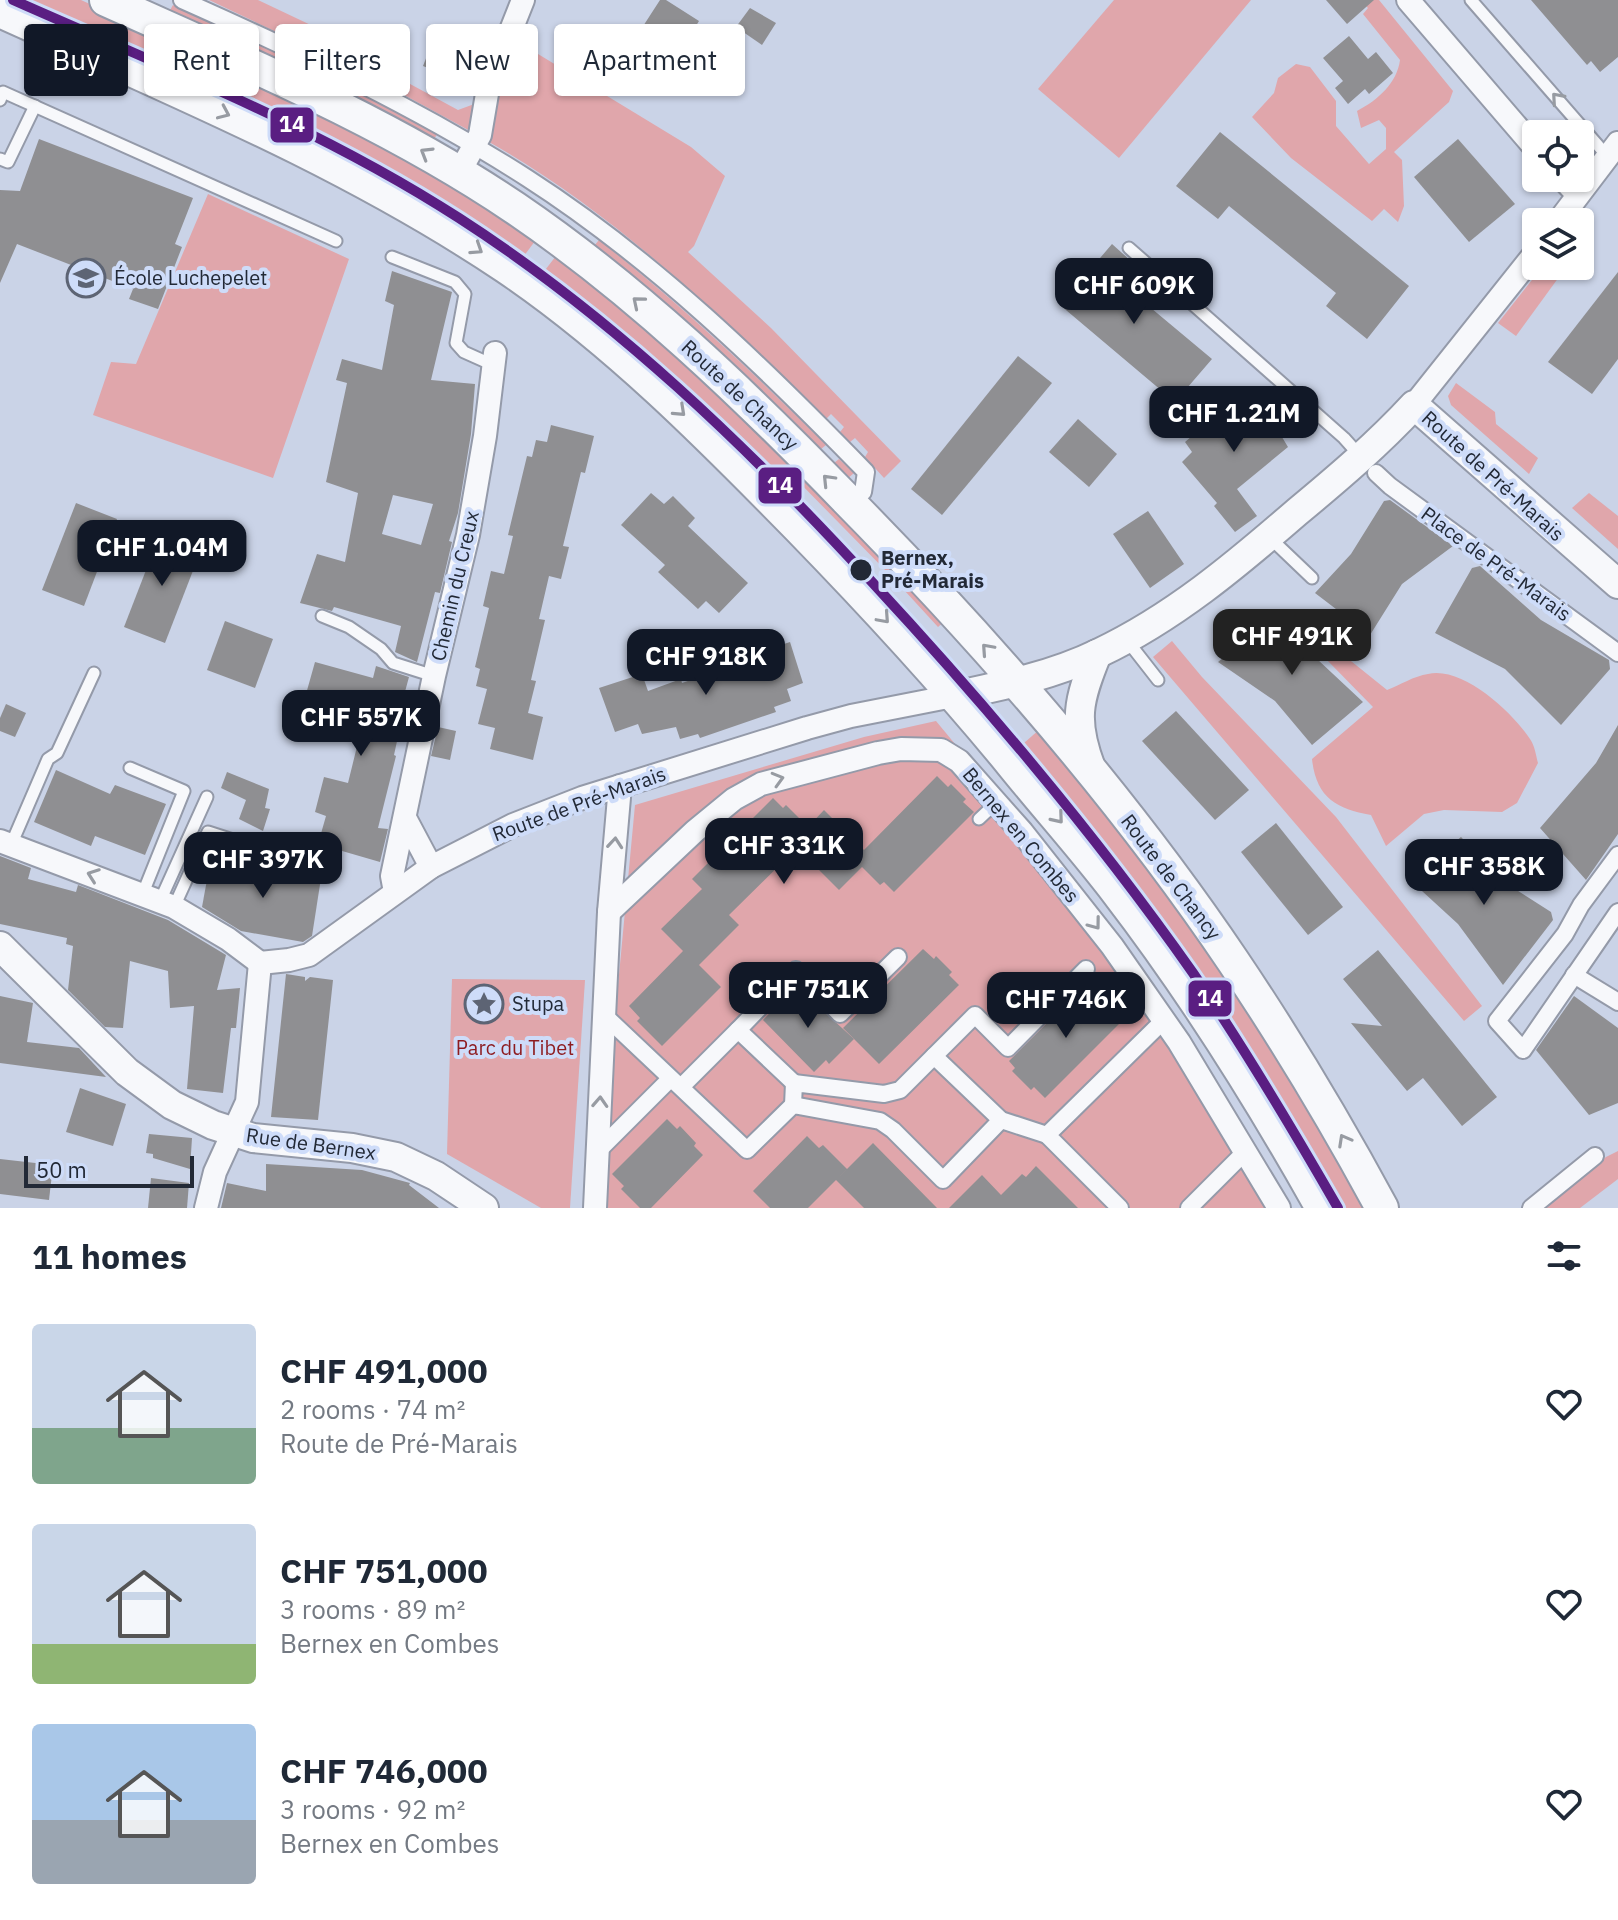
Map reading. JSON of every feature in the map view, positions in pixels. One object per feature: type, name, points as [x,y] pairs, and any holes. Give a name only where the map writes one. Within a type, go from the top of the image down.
[{"type":"main road","name":"Route de Chancy","points":[[106,0],[352,113],[467,159],[512,206],[593,264],[712,368],[887,541],[1015,681],[1153,850],[1232,960],[1299,1063],[1382,1208]]},
{"type":"main road","points":[[0,11],[347,172],[433,220],[527,282],[639,373],[708,437],[843,573],[1067,829],[1128,906],[1229,1053],[1322,1208]]},
{"type":"street","points":[[182,0],[381,92],[467,159],[577,213],[665,281],[702,314],[866,472],[863,492]]},
{"type":"street","points":[[467,159],[480,135],[484,104],[494,70],[523,0]]},
{"type":"street","points":[[1408,0],[1522,133]]},
{"type":"street","points":[[1568,208],[1613,150]]},
{"type":"street","points":[[1575,192],[1578,195]]},
{"type":"street","points":[[1414,405],[1522,270]]},
{"type":"street","name":"Chemin du Creux","points":[[395,892],[392,876],[434,676],[468,535],[494,359]]},
{"type":"street","name":"Route de Pré-Marais","points":[[260,963],[309,955],[431,867],[513,825],[620,786],[836,720],[1015,681],[1097,654],[1212,584],[1269,536],[1369,466],[1414,405],[1618,584]]},
{"type":"street","name":"Place de Pré-Marais","points":[[1369,466],[1390,486],[1618,653]]},
{"type":"street","points":[[1094,777],[1080,739],[1079,704],[1097,654]]},
{"type":"street","name":"Bernex en Combes","points":[[609,912],[695,831],[734,799],[761,784],[901,749],[941,750],[959,761],[987,811],[1058,876],[1112,946],[1246,1151],[1279,1208]]},
{"type":"street","points":[[595,1208],[609,912],[620,786]]},
{"type":"street","points":[[405,818],[431,867]]},
{"type":"street","points":[[6,843],[159,900],[228,939],[260,963],[247,1102],[215,1172],[206,1208]]},
{"type":"street","points":[[1618,855],[1581,905],[1565,934],[1497,1021],[1523,1050],[1618,912]]},
{"type":"street","name":"Rue de Bernex","points":[[0,946],[84,1030],[150,1090],[197,1118],[235,1133],[275,1142],[387,1154],[436,1176],[484,1208]]},
{"type":"street","points":[[599,1150],[738,1030],[796,970],[840,1014],[898,957]]},
{"type":"street","points":[[738,1030],[794,1083],[884,1094],[900,1090],[975,1015],[1008,1048],[1086,969]]},
{"type":"street","points":[[1574,975],[1618,1002]]},
{"type":"street","points":[[605,1016],[747,1150],[793,1105],[794,1083]]},
{"type":"street","points":[[1047,1135],[1163,1021]]},
{"type":"street","points":[[934,1056],[1001,1120],[1047,1135],[1120,1208]]},
{"type":"street","points":[[793,1105],[880,1121],[943,1180],[1001,1120]]},
{"type":"street","points":[[1189,1208],[1246,1151]]},
{"type":"street","points":[[1531,1208],[1595,1156]]},
{"type":"lane","points":[[1471,0],[1613,150]]},
{"type":"lane","points":[[1,94],[35,106],[336,241]]},
{"type":"lane","points":[[0,159],[8,162],[35,106]]},
{"type":"lane","points":[[1129,248],[1344,438],[1369,466]]},
{"type":"lane","points":[[392,257],[455,282],[465,294],[456,343],[464,352],[494,359]]},
{"type":"lane","points":[[1269,536],[1312,578]]},
{"type":"lane","points":[[322,616],[349,627],[381,649],[393,663],[434,676]]},
{"type":"lane","points":[[1126,639],[1158,680]]},
{"type":"lane","points":[[6,843],[48,759],[57,753],[94,673]]},
{"type":"lane","points":[[130,768],[184,791],[159,900]]},
{"type":"lane","points":[[159,900],[207,797]]},
{"type":"lane","points":[[159,900],[208,832],[277,854]]},
{"type":"green space","points":[[1,0],[81,0],[144,29],[144,73],[128,65],[128,24],[48,24]]},
{"type":"green space","points":[[209,0],[258,0],[309,24],[275,24],[275,31]]},
{"type":"green space","points":[[1114,0],[1251,0],[1119,158],[1038,89]]},
{"type":"green space","points":[[1360,0],[1379,0],[1453,91],[1449,102],[1394,152],[1402,160],[1404,206],[1398,222],[1384,209],[1372,221],[1291,158],[1252,117],[1274,93],[1278,78],[1296,64],[1310,67],[1336,101],[1336,126],[1369,164],[1386,149],[1386,128],[1379,120],[1361,128],[1357,111],[1385,90],[1395,76],[1400,60],[1363,14],[1368,8]]},
{"type":"green space","points":[[173,5],[214,24],[195,24],[169,12]]},
{"type":"green space","points":[[259,45],[275,52],[275,62],[259,54]]},
{"type":"green space","points":[[538,54],[554,64],[554,96],[607,96],[691,147],[725,176],[694,246],[688,252],[771,328],[901,461],[884,478],[865,457],[868,452],[855,438],[850,442],[840,432],[844,427],[831,414],[826,419],[666,269],[580,201],[489,142],[498,96],[538,96]]},
{"type":"green space","points":[[259,81],[275,88],[275,96],[292,96],[325,111],[538,237],[518,264],[189,96],[259,96]]},
{"type":"green space","points":[[410,84],[426,93],[426,96],[432,96],[458,110],[477,103],[472,132],[406,96],[410,96]]},
{"type":"green space","points":[[348,96],[368,96],[438,133],[434,139]]},
{"type":"green space","points":[[208,194],[349,259],[273,478],[93,415],[111,362],[136,364]]},
{"type":"green space","points":[[599,240],[687,313],[771,391],[826,445],[821,449],[834,463],[839,459],[854,473],[847,479],[724,358],[594,246]]},
{"type":"green space","points":[[559,252],[654,328],[946,620],[938,627],[791,474],[776,488],[539,278]]},
{"type":"green space","points":[[1532,280],[1557,280],[1516,336],[1498,323]]},
{"type":"green space","points":[[1456,383],[1495,412],[1496,424],[1538,458],[1529,474],[1451,405],[1448,396]]},
{"type":"green space","points":[[793,492],[928,635],[921,642],[786,499]]},
{"type":"green space","points":[[1589,493],[1618,516],[1618,549],[1572,508]]},
{"type":"green space","points":[[1172,641],[1202,677],[1336,817],[1482,1006],[1464,1021],[1153,657]]},
{"type":"green space","points":[[1341,653],[1387,690],[1418,677],[1442,673],[1471,684],[1499,704],[1530,739],[1538,763],[1517,803],[1502,812],[1444,810],[1424,814],[1386,846],[1371,815],[1348,809],[1330,799],[1318,783],[1312,759],[1373,707],[1325,658]]},
{"type":"green space","points":[[936,721],[1003,802],[1009,798],[1122,947],[1227,1101],[1290,1208],[604,1208],[617,996],[635,805],[864,737]]},
{"type":"green space","points":[[1040,729],[1206,941],[1370,1208],[1333,1208],[1016,750]]},
{"type":"green space","name":"Parc du Tibet","points":[[452,979],[585,980],[570,1208],[541,1208],[447,1154]]},
{"type":"green space","points":[[1618,1151],[1618,1179],[1580,1208],[1543,1208],[1606,1157]]},
{"type":"building","points":[[660,0],[666,0],[699,21],[697,24],[644,24]]},
{"type":"building","points":[[1326,0],[1374,0],[1347,24]]},
{"type":"building","points":[[1531,0],[1618,0],[1618,57],[1600,72],[1591,61],[1587,65]]},
{"type":"building","points":[[750,8],[776,23],[762,45],[745,33],[745,24],[738,24]]},
{"type":"building","points":[[1349,36],[1368,59],[1376,52],[1393,73],[1369,94],[1365,89],[1348,104],[1335,88],[1343,81],[1323,58]]},
{"type":"building","points":[[1220,132],[1409,286],[1367,339],[1326,306],[1336,293],[1229,206],[1218,219],[1176,186]]},
{"type":"building","points":[[39,139],[193,198],[175,244],[182,247],[158,309],[129,299],[133,289],[17,244],[0,283],[0,190],[20,191]]},
{"type":"building","points":[[1458,139],[1515,204],[1469,242],[1414,177]]},
{"type":"building","points":[[1112,244],[1141,270],[1127,288],[1212,359],[1175,402],[1060,305]]},
{"type":"building","points":[[392,271],[452,292],[431,380],[475,384],[471,434],[458,513],[449,541],[452,542],[440,593],[435,592],[417,662],[395,652],[401,626],[334,607],[332,611],[300,603],[317,554],[345,562],[358,493],[326,482],[347,383],[336,380],[342,359],[382,370],[394,305],[385,301]],"holes":[[[393,495],[433,504],[421,545],[382,534]]]},
{"type":"building","points":[[1618,272],[1618,359],[1592,394],[1548,362]]},
{"type":"building","points":[[1018,356],[1052,383],[942,515],[911,489]]},
{"type":"building","points":[[1251,386],[1288,447],[1237,489],[1257,516],[1235,532],[1214,506],[1217,503],[1182,462],[1192,452],[1185,442]]},
{"type":"building","points":[[1078,419],[1117,454],[1089,487],[1049,452]]},
{"type":"building","points":[[551,425],[594,436],[585,473],[581,472],[563,546],[569,547],[561,579],[549,576],[539,619],[545,620],[531,680],[536,681],[528,713],[543,717],[533,760],[490,749],[495,728],[478,724],[487,689],[476,686],[480,669],[475,667],[489,608],[483,606],[491,571],[504,574],[513,536],[508,535],[527,456],[532,457],[536,440],[547,442]]},
{"type":"building","points":[[651,493],[664,504],[673,496],[695,518],[688,526],[748,583],[719,613],[706,601],[698,609],[658,572],[665,565],[621,525]]},
{"type":"building","points":[[1390,500],[1453,546],[1402,584],[1370,635],[1315,593],[1351,554],[1384,501]]},
{"type":"building","points":[[76,503],[117,519],[84,606],[42,590]]},
{"type":"building","points":[[1148,511],[1184,564],[1150,588],[1113,534]]},
{"type":"building","points":[[160,534],[201,550],[165,643],[124,627]]},
{"type":"building","points":[[1480,566],[1541,620],[1609,660],[1610,669],[1561,725],[1505,669],[1435,633],[1472,568]]},
{"type":"building","points":[[1278,612],[1285,613],[1317,659],[1363,702],[1312,745],[1275,701],[1218,662]]},
{"type":"building","points":[[225,621],[273,639],[255,688],[207,670]]},
{"type":"building","points":[[790,642],[803,683],[787,689],[791,701],[774,707],[776,712],[700,738],[698,734],[680,739],[676,727],[642,734],[638,724],[615,732],[599,688],[642,674],[648,691],[681,679],[682,683],[755,658],[754,654]]},
{"type":"building","points":[[315,662],[373,678],[376,666],[409,677],[396,756],[378,828],[388,829],[380,862],[318,844],[326,816],[315,812],[324,777],[348,783],[366,710],[306,694]]},
{"type":"building","points":[[6,704],[26,713],[15,737],[0,731],[0,718]]},
{"type":"building","points":[[1176,711],[1249,790],[1215,820],[1142,741]]},
{"type":"building","points":[[1618,725],[1618,834],[1586,880],[1540,828],[1596,763]]},
{"type":"building","points":[[438,727],[456,731],[450,760],[431,756]]},
{"type":"building","points":[[56,770],[110,794],[115,785],[166,804],[145,855],[95,836],[91,846],[34,822]]},
{"type":"building","points":[[227,772],[269,789],[265,808],[270,809],[263,831],[239,819],[246,800],[221,788]]},
{"type":"building","points":[[937,776],[948,787],[951,784],[974,812],[894,892],[884,882],[880,885],[862,867],[839,890],[797,848],[729,915],[739,925],[699,965],[721,987],[662,1046],[637,1021],[640,1018],[629,1006],[683,951],[661,929],[702,889],[692,879],[773,798],[783,808],[786,805],[808,827],[824,810],[864,850]]},
{"type":"building","points":[[1276,823],[1343,907],[1308,935],[1241,852]]},
{"type":"building","points":[[1461,837],[1504,882],[1551,912],[1553,920],[1503,985],[1458,924],[1410,880]]},
{"type":"building","points":[[0,856],[31,868],[28,879],[76,892],[78,885],[168,920],[226,955],[217,990],[240,988],[236,1028],[231,1028],[223,1093],[187,1089],[194,1006],[170,1008],[168,971],[130,961],[123,1028],[105,1027],[68,990],[73,946],[66,944],[67,938],[0,924]]},
{"type":"building","points":[[211,858],[321,878],[312,936],[303,942],[241,931],[202,907]]},
{"type":"building","points":[[923,949],[934,959],[936,956],[952,972],[949,975],[959,985],[879,1064],[843,1028]]},
{"type":"building","points":[[1378,950],[1497,1097],[1462,1126],[1423,1078],[1407,1091],[1351,1023],[1382,1026],[1343,979]]},
{"type":"building","points":[[286,974],[305,977],[305,981],[310,977],[333,980],[318,1120],[271,1117]]},
{"type":"building","points":[[1088,982],[1098,992],[1101,989],[1125,1018],[1045,1098],[1034,1087],[1031,1090],[1012,1071],[1015,1068],[1009,1061]]},
{"type":"building","points":[[796,986],[854,1039],[829,1064],[826,1060],[814,1072],[763,1020]]},
{"type":"building","points":[[0,996],[33,1003],[27,1042],[79,1048],[106,1077],[0,1063]]},
{"type":"building","points":[[1574,996],[1618,1028],[1618,1103],[1589,1115],[1536,1050]]},
{"type":"building","points":[[80,1088],[126,1104],[113,1146],[66,1132]]},
{"type":"building","points":[[667,1119],[677,1129],[680,1126],[703,1155],[651,1208],[640,1208],[621,1189],[624,1186],[612,1174]]},
{"type":"building","points":[[149,1134],[192,1138],[190,1169],[146,1153]]},
{"type":"building","points":[[807,1136],[819,1148],[823,1145],[847,1169],[873,1143],[937,1208],[864,1208],[836,1180],[808,1208],[770,1208],[753,1191]]},
{"type":"building","points":[[0,1159],[53,1165],[49,1200],[0,1194]]},
{"type":"building","points":[[266,1164],[362,1170],[410,1183],[439,1208],[221,1208],[227,1183],[266,1191]]},
{"type":"building","points":[[1036,1166],[1078,1208],[949,1208],[982,1175],[1001,1195],[1022,1174],[1026,1177]]},
{"type":"building","points":[[151,1178],[189,1183],[187,1208],[148,1208]]},
{"type":"transit line","name":"14","points":[[13,0],[240,100],[352,155],[406,186],[516,257],[571,298],[677,387],[777,482],[872,582],[999,724],[1079,821],[1193,973],[1268,1089],[1338,1208]]},
{"type":"place","name":"École Luchepelet","points":[[86,278]]},
{"type":"place","name":"Bernex, Pré-Marais","points":[[861,570]]},
{"type":"place","name":"Stupa","points":[[484,1004]]}]
